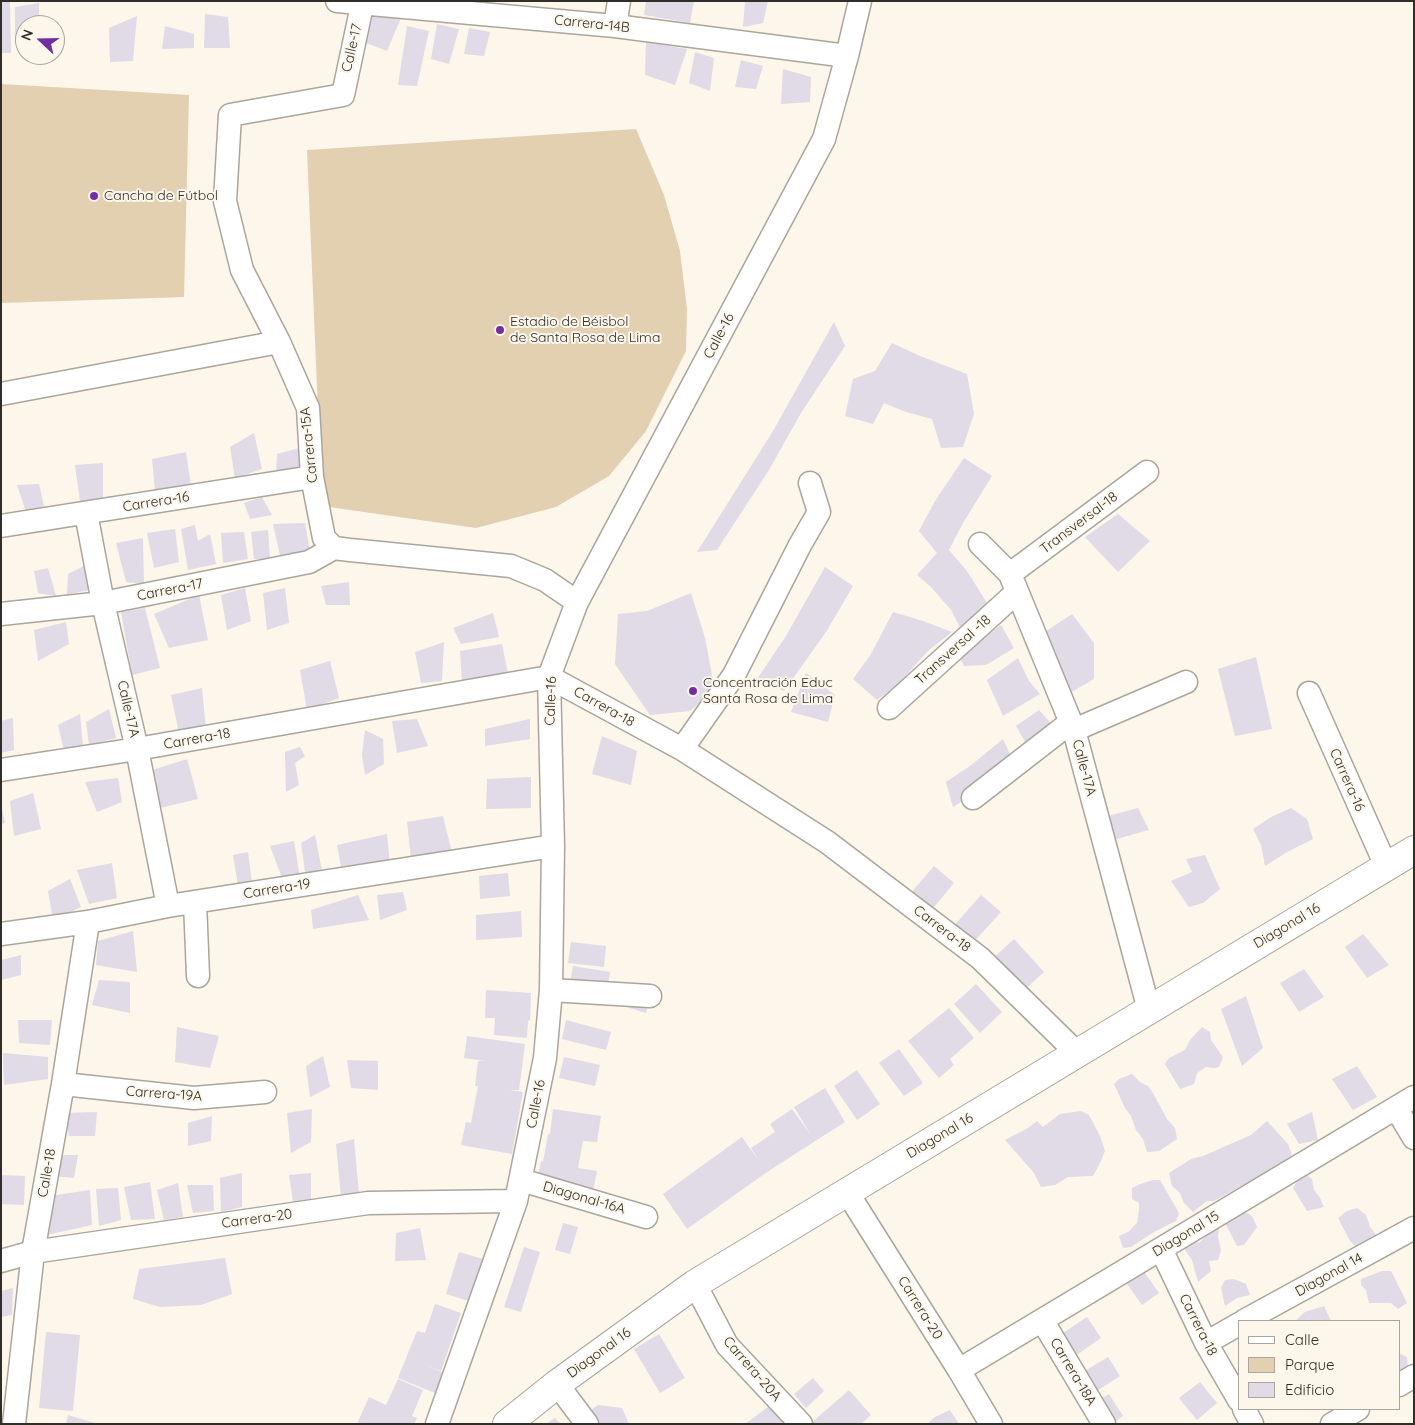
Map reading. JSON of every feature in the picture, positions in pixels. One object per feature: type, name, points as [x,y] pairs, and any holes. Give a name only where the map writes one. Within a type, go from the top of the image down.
[{"type":"street","name":"Carrera-14B","points":[[337,1],[615,26],[847,56]]},
{"type":"street","points":[[615,26],[619,1]]},
{"type":"street","name":"Calle-16","points":[[437,1424],[516,1201],[545,1058],[551,990],[553,846],[549,677],[577,602],[824,139],[860,1]]},
{"type":"street","name":"Calle-17","points":[[343,95],[363,2]]},
{"type":"street","name":"Carrera-15A","points":[[334,548],[324,538],[312,477],[308,408],[279,342],[242,270],[225,201],[230,116],[343,95]]},
{"type":"street","points":[[1,394],[279,342]]},
{"type":"street","name":"Transversal-18","points":[[1014,583],[1147,472]]},
{"type":"street","name":"Carrera-16","points":[[1,526],[312,477]]},
{"type":"street","points":[[682,749],[734,675],[800,545],[819,512],[810,483]]},
{"type":"street","name":"Calle-17A","points":[[86,513],[103,603],[137,749],[168,906]]},
{"type":"street","name":"Calle-17A","points":[[980,544],[1014,583],[1073,726],[1149,1010]]},
{"type":"street","points":[[334,548],[511,566],[545,580],[577,602]]},
{"type":"street","name":"Carrera-17","points":[[1,614],[103,603],[309,562],[334,548]]},
{"type":"street","name":"Transversal -18","points":[[889,708],[1014,583]]},
{"type":"street","name":"Carrera-18","points":[[1,770],[137,749],[549,677],[682,749],[826,842],[972,952],[1078,1053]]},
{"type":"street","points":[[973,798],[1073,726],[1186,682]]},
{"type":"street","name":"Carrera-16","points":[[1309,694],[1386,866]]},
{"type":"street","name":"Carrera-19","points":[[1,934],[88,922],[168,906],[553,846]]},
{"type":"street","name":"Diagonal 16","points":[[507,1424],[556,1384],[695,1284],[1414,850]]},
{"type":"street","points":[[195,902],[198,976]]},
{"type":"street","name":"Calle-18","points":[[14,1424],[33,1252],[63,1084],[88,922]]},
{"type":"street","points":[[551,990],[650,996]]},
{"type":"street","name":"Carrera-19A","points":[[63,1084],[194,1098],[265,1092]]},
{"type":"street","points":[[1405,1103],[1414,1138]]},
{"type":"street","name":"Diagonal 15","points":[[959,1370],[1405,1103]]},
{"type":"street","name":"Diagonal-16A","points":[[521,1180],[646,1216]]},
{"type":"street","name":"Carrera-20","points":[[847,1192],[991,1424]]},
{"type":"street","name":"Carrera-20","points":[[1,1260],[33,1252],[368,1203],[516,1201]]},
{"type":"street","name":"Diagonal 14","points":[[1246,1320],[1414,1228]]},
{"type":"street","name":"Carrera-18","points":[[1161,1249],[1206,1343],[1238,1398]]},
{"type":"street","name":"Carrera-20A","points":[[695,1284],[727,1345],[801,1424]]},
{"type":"street","name":"Carrera-18A","points":[[1042,1320],[1104,1424]]},
{"type":"street","points":[[1206,1343],[1238,1325]]},
{"type":"street","points":[[1400,1384],[1414,1376]]},
{"type":"street","points":[[556,1384],[587,1424]]},
{"type":"street","points":[[1245,1410],[1252,1424]]},
{"type":"street","points":[[1332,1424],[1356,1410]]},
{"type":"green space","name":"Cancha de Fútbol","points":[[1,84],[189,95],[184,297],[1,303]]},
{"type":"green space","name":"Estadio de Béisbol de Santa Rosa de Lima","points":[[636,129],[664,195],[680,251],[687,309],[686,351],[646,431],[609,476],[556,507],[476,528],[322,506],[307,150]]},
{"type":"building","points":[[1,1],[10,1],[11,53],[1,53]]},
{"type":"building","points":[[646,1],[694,1],[690,23],[644,15]]},
{"type":"building","points":[[745,1],[768,1],[763,23],[743,27]]},
{"type":"building","points":[[39,3],[39,15],[15,15],[15,7]]},
{"type":"building","points":[[205,14],[228,17],[230,48],[204,48]]},
{"type":"building","points":[[373,15],[401,18],[387,51],[366,43]]},
{"type":"building","points":[[137,16],[133,61],[110,62],[109,28]]},
{"type":"building","points":[[437,24],[459,29],[449,64],[431,59]]},
{"type":"building","points":[[165,26],[194,34],[194,48],[162,49]]},
{"type":"building","points":[[407,26],[429,31],[417,86],[398,85]]},
{"type":"building","points":[[469,28],[490,32],[484,56],[464,54]]},
{"type":"building","points":[[646,42],[687,49],[675,85],[645,75]]},
{"type":"building","points":[[695,52],[714,58],[710,91],[689,83]]},
{"type":"building","points":[[741,60],[763,66],[756,89],[735,87]]},
{"type":"building","points":[[783,69],[811,77],[810,102],[781,104]]},
{"type":"building","points":[[834,322],[845,346],[801,413],[769,470],[717,550],[697,552],[773,431]]},
{"type":"building","points":[[892,343],[967,374],[974,414],[963,447],[941,448],[932,419],[906,412],[884,403],[873,424],[845,416],[853,379],[875,371]]},
{"type":"building","points":[[254,433],[262,469],[235,478],[230,447]]},
{"type":"building","points":[[303,447],[301,472],[276,475],[277,454]]},
{"type":"building","points":[[186,452],[191,486],[155,491],[152,459]]},
{"type":"building","points":[[964,458],[992,476],[949,550],[967,571],[992,611],[963,633],[951,610],[931,587],[917,575],[937,553],[919,531],[935,501]]},
{"type":"building","points":[[103,463],[103,503],[80,502],[75,465]]},
{"type":"building","points":[[39,484],[44,506],[26,512],[17,485]]},
{"type":"building","points":[[262,497],[272,515],[250,519],[244,503]]},
{"type":"building","points":[[1118,514],[1150,541],[1118,572],[1085,537]]},
{"type":"building","points":[[305,523],[310,551],[281,560],[273,524]]},
{"type":"building","points":[[195,525],[198,541],[210,534],[216,564],[188,570],[181,529]]},
{"type":"building","points":[[175,529],[179,562],[154,568],[147,533]]},
{"type":"building","points":[[268,530],[270,559],[254,559],[251,532]]},
{"type":"building","points":[[244,532],[248,559],[223,563],[221,533]]},
{"type":"building","points":[[143,538],[144,584],[126,582],[116,543]]},
{"type":"building","points":[[86,565],[89,590],[67,595],[68,574]]},
{"type":"building","points":[[825,567],[853,586],[826,632],[784,691],[757,679],[786,636]]},
{"type":"building","points":[[48,568],[56,596],[38,593],[34,571]]},
{"type":"building","points":[[349,582],[350,605],[326,605],[321,586]]},
{"type":"building","points":[[245,588],[251,621],[227,630],[221,595]]},
{"type":"building","points":[[285,588],[289,623],[267,630],[263,593]]},
{"type":"building","points":[[691,593],[705,638],[715,691],[690,711],[650,715],[615,664],[618,614],[647,611]]},
{"type":"building","points":[[199,595],[208,640],[169,648],[154,614]]},
{"type":"building","points":[[145,608],[160,668],[132,675],[121,612]]},
{"type":"building","points":[[893,612],[952,632],[928,651],[897,685],[877,700],[853,679],[871,654]]},
{"type":"building","points":[[493,613],[499,637],[461,644],[453,628]]},
{"type":"building","points":[[1072,614],[1094,643],[1094,679],[1063,697],[1042,634]]},
{"type":"building","points":[[66,622],[69,644],[38,661],[34,630]]},
{"type":"building","points":[[1001,625],[1014,648],[986,665],[964,666],[959,656]]},
{"type":"building","points":[[444,642],[442,681],[421,683],[415,652]]},
{"type":"building","points":[[502,644],[508,674],[462,682],[460,651]]},
{"type":"building","points":[[1256,657],[1272,729],[1235,736],[1218,669]]},
{"type":"building","points":[[1018,658],[1029,681],[1040,694],[1003,716],[987,680]]},
{"type":"building","points":[[330,661],[339,698],[307,710],[300,670]]},
{"type":"building","points":[[806,673],[835,695],[828,722],[791,712]]},
{"type":"building","points":[[202,688],[206,730],[179,733],[171,695]]},
{"type":"building","points":[[109,709],[116,738],[89,745],[86,722]]},
{"type":"building","points":[[1039,710],[1056,729],[1028,747],[1016,726]]},
{"type":"building","points":[[80,714],[83,746],[64,751],[58,725]]},
{"type":"building","points":[[13,718],[14,750],[1,753],[1,721]]},
{"type":"building","points":[[417,719],[428,746],[397,753],[392,721]]},
{"type":"building","points":[[530,719],[530,739],[485,746],[485,729]]},
{"type":"building","points":[[365,730],[383,739],[384,764],[365,775],[362,755]]},
{"type":"building","points":[[602,736],[637,751],[631,785],[592,774]]},
{"type":"building","points":[[1003,739],[1015,765],[953,807],[946,782],[970,766]]},
{"type":"building","points":[[300,747],[305,756],[295,763],[299,785],[286,792],[285,752]]},
{"type":"building","points":[[187,759],[198,799],[160,808],[149,771]]},
{"type":"building","points":[[531,777],[531,808],[486,809],[487,779]]},
{"type":"building","points":[[118,778],[122,802],[97,812],[85,782]]},
{"type":"building","points":[[33,793],[41,829],[14,836],[10,801]]},
{"type":"building","points":[[1,804],[5,823],[1,824]]},
{"type":"building","points":[[1138,808],[1149,830],[1113,840],[1108,816]]},
{"type":"building","points":[[1291,808],[1307,819],[1313,839],[1265,866],[1261,845],[1253,829],[1271,817]]},
{"type":"building","points":[[443,816],[452,853],[412,868],[407,822]]},
{"type":"building","points":[[387,834],[390,866],[342,873],[337,845]]},
{"type":"building","points":[[315,835],[323,876],[306,879],[301,843]]},
{"type":"building","points":[[294,841],[300,878],[284,883],[270,846]]},
{"type":"building","points":[[248,852],[253,891],[239,891],[233,855]]},
{"type":"building","points":[[1205,855],[1220,889],[1203,903],[1189,907],[1171,881],[1192,872],[1186,859]]},
{"type":"building","points":[[112,863],[117,898],[89,904],[77,870]]},
{"type":"building","points":[[934,866],[954,883],[930,912],[909,895]]},
{"type":"building","points":[[508,873],[510,896],[480,899],[479,876]]},
{"type":"building","points":[[70,879],[81,907],[53,921],[48,891]]},
{"type":"building","points":[[403,892],[407,910],[380,920],[377,895]]},
{"type":"building","points":[[358,895],[369,920],[313,929],[311,910]]},
{"type":"building","points":[[981,895],[1001,912],[971,945],[952,928]]},
{"type":"building","points":[[521,911],[522,937],[476,940],[476,915]]},
{"type":"building","points":[[133,931],[137,972],[96,965],[98,941]]},
{"type":"building","points":[[1363,934],[1389,965],[1367,978],[1345,947]]},
{"type":"building","points":[[1014,939],[1044,972],[1021,993],[990,961]]},
{"type":"building","points":[[571,942],[606,946],[604,967],[568,963]]},
{"type":"building","points":[[21,955],[21,975],[1,980],[1,960]]},
{"type":"building","points":[[573,966],[610,972],[607,993],[569,987]]},
{"type":"building","points":[[1304,969],[1324,997],[1299,1012],[1280,983]]},
{"type":"building","points":[[99,980],[130,982],[130,1013],[92,1005]]},
{"type":"building","points":[[976,984],[1002,1012],[980,1033],[954,1004]]},
{"type":"building","points":[[486,990],[531,993],[527,1038],[494,1035],[495,1018],[485,1018]]},
{"type":"building","points":[[1246,996],[1263,1048],[1242,1066],[1221,1009]]},
{"type":"building","points":[[649,1002],[646,1013],[614,1003]]},
{"type":"building","points":[[949,1008],[974,1038],[950,1059],[954,1065],[939,1078],[908,1041]]},
{"type":"building","points":[[18,1020],[52,1020],[50,1045],[19,1043]]},
{"type":"building","points":[[566,1020],[611,1032],[606,1050],[562,1039]]},
{"type":"building","points":[[177,1027],[219,1036],[210,1068],[175,1062]]},
{"type":"building","points":[[1202,1027],[1210,1032],[1211,1040],[1223,1057],[1219,1067],[1206,1067],[1197,1073],[1194,1084],[1180,1089],[1165,1064],[1169,1058],[1185,1050],[1190,1040]]},
{"type":"building","points":[[467,1036],[525,1044],[519,1090],[510,1090],[523,1092],[512,1154],[461,1145],[466,1122],[471,1123],[478,1086],[475,1086],[478,1061],[485,1061],[464,1058]]},
{"type":"building","points":[[899,1049],[923,1083],[904,1096],[879,1063]]},
{"type":"building","points":[[3,1053],[48,1057],[48,1079],[4,1085]]},
{"type":"building","points":[[323,1056],[330,1087],[310,1097],[306,1066]]},
{"type":"building","points":[[564,1057],[600,1065],[595,1086],[559,1078]]},
{"type":"building","points":[[347,1060],[378,1061],[378,1090],[351,1088]]},
{"type":"building","points":[[1357,1066],[1377,1097],[1353,1110],[1332,1079]]},
{"type":"building","points":[[857,1070],[880,1104],[857,1120],[834,1086]]},
{"type":"building","points":[[1132,1074],[1140,1082],[1148,1086],[1167,1119],[1175,1128],[1177,1139],[1159,1151],[1147,1152],[1143,1139],[1136,1130],[1131,1116],[1125,1108],[1114,1084],[1119,1079]]},
{"type":"building","points":[[825,1088],[845,1122],[767,1172],[687,1229],[663,1194],[742,1137],[759,1161],[751,1148],[775,1132],[770,1124],[792,1109],[811,1135],[794,1107]]},
{"type":"building","points":[[312,1109],[311,1142],[291,1153],[287,1113]]},
{"type":"building","points":[[553,1109],[601,1116],[597,1142],[583,1141],[578,1168],[597,1171],[591,1201],[535,1191],[548,1134],[550,1134]]},
{"type":"building","points":[[1081,1111],[1089,1115],[1100,1136],[1105,1151],[1100,1163],[1093,1176],[1068,1177],[1055,1185],[1041,1187],[1034,1173],[1005,1140],[1037,1121],[1043,1127],[1060,1114]]},
{"type":"building","points":[[97,1112],[95,1136],[69,1136],[64,1113]]},
{"type":"building","points":[[1312,1112],[1318,1140],[1299,1144],[1287,1124]]},
{"type":"building","points":[[212,1116],[211,1141],[188,1146],[188,1123]]},
{"type":"building","points":[[1267,1121],[1288,1144],[1292,1155],[1256,1181],[1241,1186],[1214,1201],[1207,1201],[1193,1212],[1184,1203],[1180,1193],[1172,1186],[1169,1173],[1191,1159],[1203,1156],[1251,1135]]},
{"type":"building","points":[[354,1139],[359,1194],[341,1198],[336,1144]]},
{"type":"building","points":[[53,1155],[78,1155],[74,1178],[54,1176]]},
{"type":"building","points":[[242,1173],[242,1207],[221,1212],[220,1178]]},
{"type":"building","points":[[311,1173],[311,1207],[294,1208],[289,1175]]},
{"type":"building","points":[[1304,1173],[1312,1179],[1314,1190],[1324,1207],[1307,1211],[1293,1188]]},
{"type":"building","points":[[1,1175],[25,1176],[24,1205],[1,1204]]},
{"type":"building","points":[[1153,1180],[1160,1180],[1179,1213],[1176,1221],[1131,1247],[1123,1248],[1119,1236],[1128,1232],[1137,1223],[1139,1210],[1139,1203],[1132,1199],[1132,1188]]},
{"type":"building","points":[[150,1182],[155,1219],[131,1220],[124,1187]]},
{"type":"building","points":[[178,1183],[183,1217],[164,1220],[157,1190]]},
{"type":"building","points":[[187,1185],[213,1185],[214,1211],[193,1213]]},
{"type":"building","points":[[118,1188],[121,1220],[99,1226],[96,1189]]},
{"type":"building","points":[[90,1190],[92,1225],[47,1235],[49,1196]]},
{"type":"building","points":[[1357,1208],[1366,1215],[1370,1227],[1377,1236],[1358,1249],[1350,1241],[1338,1218],[1347,1211]]},
{"type":"building","points":[[1243,1211],[1252,1216],[1257,1227],[1244,1245],[1237,1246],[1224,1221]]},
{"type":"building","points":[[563,1223],[578,1227],[570,1254],[555,1250]]},
{"type":"building","points":[[1219,1227],[1218,1237],[1221,1250],[1218,1260],[1209,1261],[1211,1271],[1198,1282],[1192,1260],[1183,1247],[1200,1242],[1211,1231]]},
{"type":"building","points":[[420,1228],[426,1260],[395,1261],[396,1233]]},
{"type":"building","points":[[524,1247],[540,1252],[521,1312],[504,1307]]},
{"type":"building","points":[[459,1252],[483,1259],[469,1301],[446,1294]]},
{"type":"building","points":[[225,1258],[232,1294],[201,1305],[160,1307],[133,1299],[139,1269]]},
{"type":"building","points":[[1140,1266],[1159,1293],[1142,1305],[1123,1278]]},
{"type":"building","points":[[1382,1271],[1391,1271],[1407,1303],[1398,1309],[1391,1303],[1369,1303],[1366,1290],[1361,1285],[1361,1279]]},
{"type":"building","points":[[1234,1279],[1246,1284],[1250,1295],[1237,1298],[1225,1306],[1221,1288],[1225,1280]]},
{"type":"building","points":[[13,1288],[12,1315],[1,1317],[1,1291]]},
{"type":"building","points":[[435,1304],[461,1313],[441,1371],[427,1366],[444,1373],[435,1393],[398,1378],[417,1331],[425,1333]]},
{"type":"building","points":[[1324,1306],[1331,1320],[1296,1320],[1305,1312]]},
{"type":"building","points":[[1087,1317],[1101,1338],[1075,1356],[1060,1335]]},
{"type":"building","points":[[46,1332],[80,1335],[73,1411],[39,1408]]},
{"type":"building","points":[[659,1334],[685,1378],[660,1393],[634,1349]]},
{"type":"building","points":[[1400,1354],[1407,1357],[1408,1369],[1400,1376]]},
{"type":"building","points":[[1108,1357],[1120,1376],[1092,1394],[1080,1374]]},
{"type":"building","points":[[813,1378],[824,1391],[806,1408],[794,1394]]},
{"type":"building","points":[[398,1379],[423,1390],[412,1416],[417,1418],[414,1424],[357,1424],[369,1397],[386,1405]]},
{"type":"building","points":[[1200,1382],[1217,1403],[1197,1420],[1179,1398]]},
{"type":"building","points":[[849,1390],[871,1415],[861,1424],[810,1424]]},
{"type":"building","points":[[1109,1394],[1123,1416],[1112,1424],[1094,1403]]},
{"type":"building","points":[[772,1404],[786,1424],[745,1424]]},
{"type":"building","points":[[598,1405],[622,1408],[629,1424],[601,1424],[587,1413]]},
{"type":"building","points":[[950,1410],[959,1424],[927,1424],[935,1417]]},
{"type":"building","points":[[68,1415],[95,1423],[95,1424],[66,1424]]},
{"type":"building","points":[[555,1418],[561,1424],[546,1424]]},
{"type":"place","name":"Cancha de Fútbol","points":[[94,196]]},
{"type":"place","name":"Estadio de Béisbol de Santa Rosa de Lima","points":[[500,330]]},
{"type":"place","name":"Concentración Educ Santa Rosa de Lima","points":[[693,691]]}]
